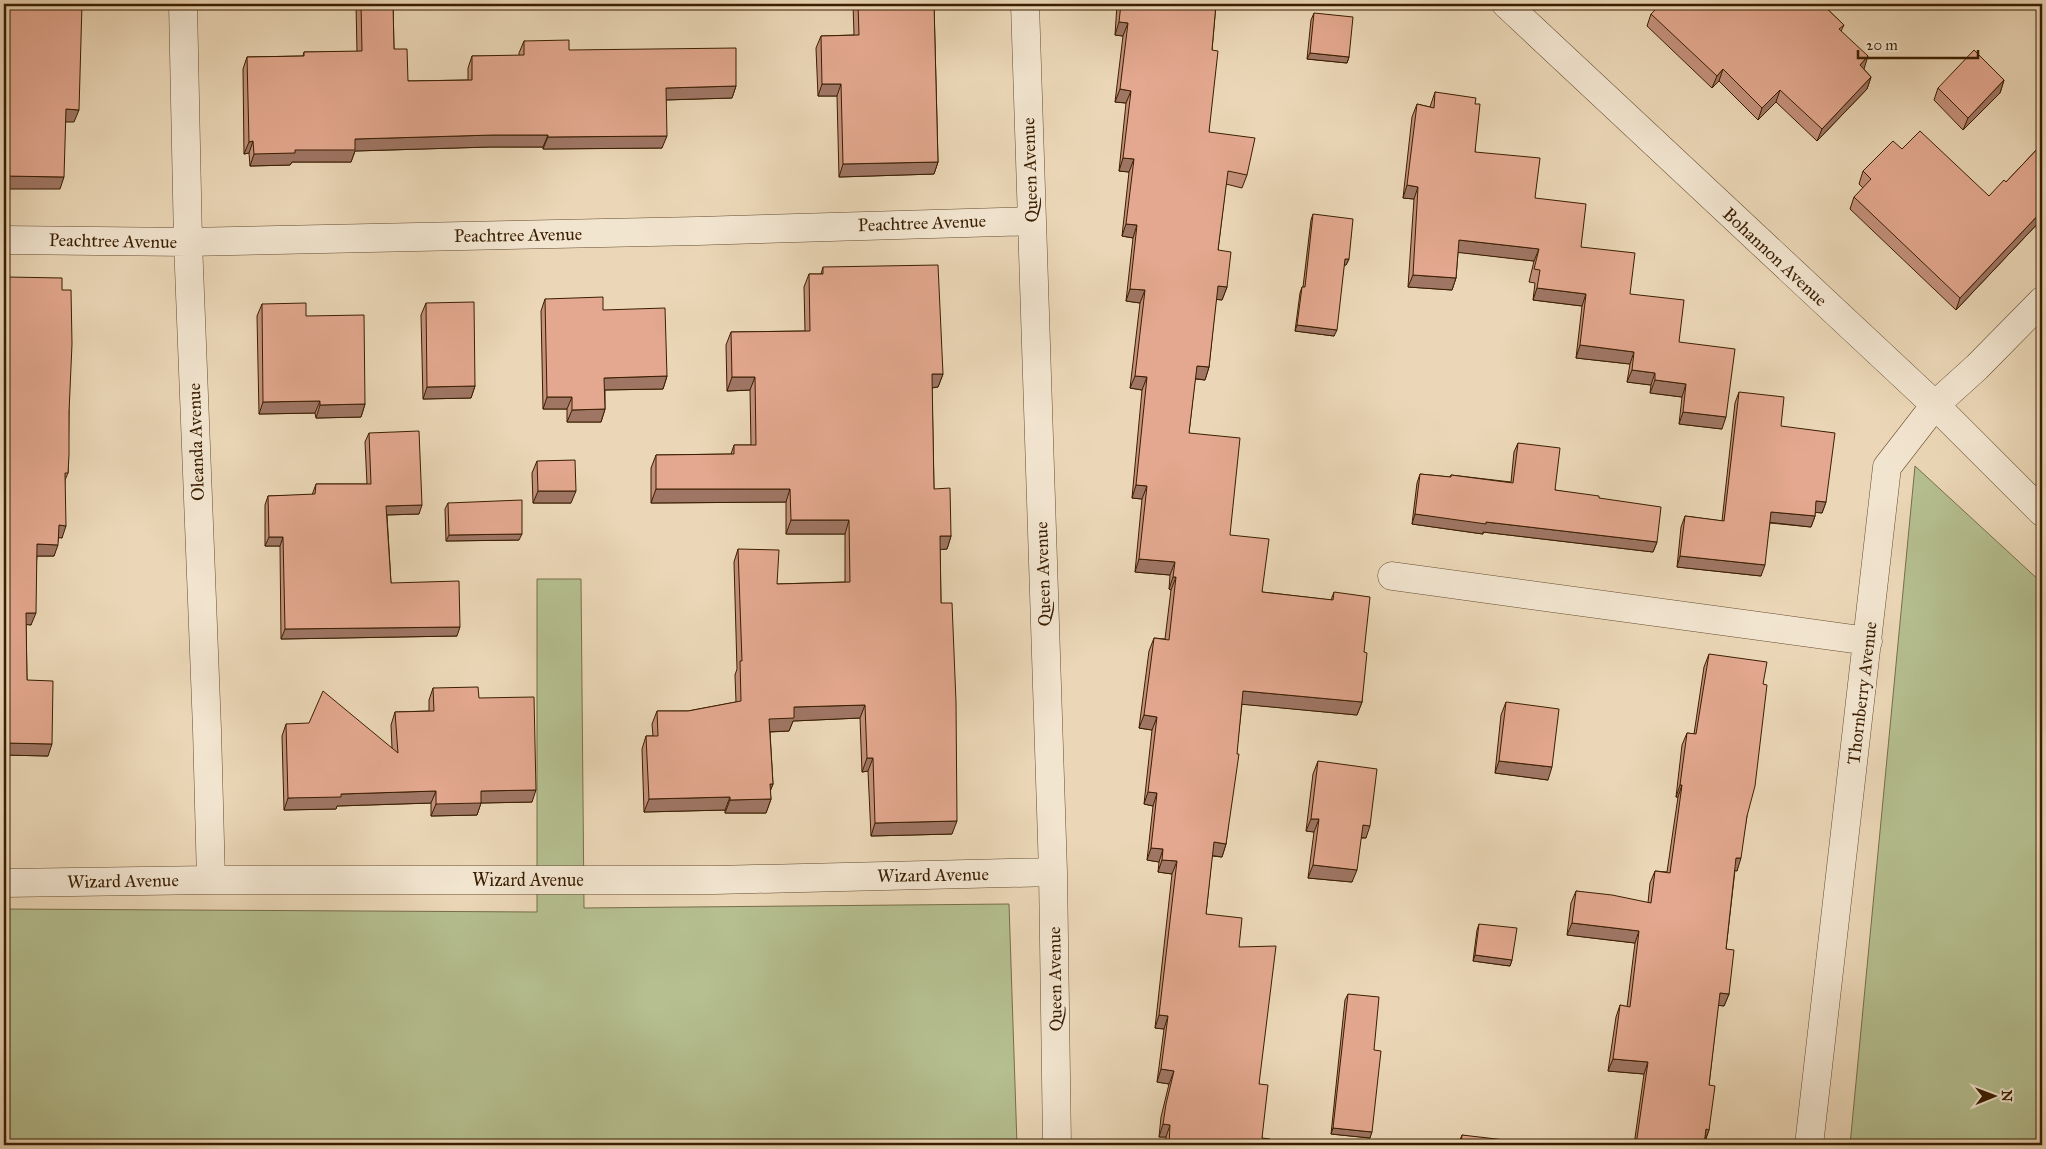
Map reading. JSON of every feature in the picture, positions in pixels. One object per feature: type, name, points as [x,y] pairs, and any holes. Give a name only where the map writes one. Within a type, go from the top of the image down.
[{"type":"street","name":"Oleanda Avenue","points":[[183,4],[188,242],[207,720],[211,880]]},
{"type":"street","name":"Queen Avenue","points":[[1025,4],[1053,872],[1057,1145]]},
{"type":"street","name":"Bohannon Avenue","points":[[1506,4],[1876,352],[1935,405],[2042,512]]},
{"type":"street","name":"Peachtree Avenue","points":[[4,240],[188,242],[698,231],[1031,220]]},
{"type":"street","name":"Thornberry Avenue","points":[[1808,1145],[1887,467],[1935,405],[1977,367],[2042,301]]},
{"type":"street","points":[[1392,576],[1868,641]]},
{"type":"street","name":"Wizard Avenue","points":[[4,883],[211,880],[715,880],[1053,872]]},
{"type":"green space","points":[[1915,466],[2042,583],[2042,1145],[1850,1145]]},
{"type":"green space","points":[[537,579],[581,579],[584,908],[1009,904],[1017,1145],[4,1145],[4,909],[537,912]]},
{"type":"building","points":[[4,4],[82,4],[79,110],[66,109],[64,177],[4,176]]},
{"type":"building","points":[[361,4],[393,4],[394,49],[407,49],[408,81],[472,80],[472,56],[524,55],[524,41],[569,40],[569,50],[736,48],[736,86],[666,88],[667,136],[548,137],[548,135],[493,135],[355,139],[355,150],[295,150],[295,153],[254,154],[253,141],[249,142],[247,57],[304,56],[304,52],[362,51]]},
{"type":"building","points":[[858,4],[934,4],[938,162],[843,164],[841,84],[822,84],[821,36],[859,35]]},
{"type":"building","points":[[1121,4],[1216,4],[1212,50],[1218,51],[1209,132],[1255,138],[1247,175],[1228,171],[1218,250],[1231,252],[1227,287],[1218,286],[1209,367],[1197,366],[1189,433],[1240,438],[1230,535],[1269,539],[1262,592],[1333,600],[1334,592],[1370,597],[1364,652],[1367,653],[1362,702],[1243,691],[1237,754],[1239,754],[1226,844],[1214,842],[1206,914],[1242,918],[1239,947],[1276,946],[1259,1084],[1268,1085],[1262,1138],[1270,1139],[1269,1145],[1169,1145],[1170,1125],[1163,1124],[1174,1071],[1161,1069],[1168,1016],[1159,1015],[1177,861],[1162,860],[1163,849],[1151,848],[1157,793],[1148,792],[1157,717],[1144,715],[1154,638],[1169,640],[1176,577],[1173,577],[1175,562],[1139,559],[1147,486],[1136,485],[1147,377],[1135,376],[1145,290],[1130,289],[1137,225],[1126,224],[1134,159],[1123,158],[1131,91],[1120,89],[1128,23],[1119,22]]},
{"type":"building","points":[[1661,4],[1822,4],[1844,25],[1839,29],[1868,56],[1860,65],[1871,77],[1822,129],[1780,90],[1762,108],[1723,69],[1717,76],[1651,14]]},
{"type":"building","points":[[1314,13],[1353,17],[1349,57],[1310,53]]},
{"type":"building","points":[[1974,50],[2004,80],[1968,118],[1938,88]]},
{"type":"building","points":[[1435,92],[1476,98],[1475,104],[1480,104],[1475,152],[1540,158],[1535,198],[1586,204],[1581,247],[1635,253],[1630,294],[1684,300],[1679,342],[1735,349],[1726,417],[1683,412],[1686,384],[1655,380],[1655,373],[1632,370],[1634,352],[1580,345],[1586,294],[1537,288],[1540,270],[1534,269],[1539,249],[1459,240],[1456,278],[1413,275],[1418,187],[1407,185],[1417,104],[1434,108]]},
{"type":"building","points":[[1920,131],[1989,196],[2004,180],[2006,182],[2042,144],[2042,211],[1960,298],[1854,197],[1871,179],[1863,171],[1893,141],[1902,149]]},
{"type":"building","points":[[1313,214],[1353,219],[1349,259],[1345,259],[1337,330],[1297,325],[1302,287],[1305,287]]},
{"type":"building","points":[[938,265],[943,374],[932,374],[934,489],[950,488],[951,536],[940,536],[941,603],[952,603],[956,702],[957,821],[875,823],[873,758],[867,758],[865,705],[794,707],[794,718],[769,719],[773,784],[770,784],[771,799],[730,800],[730,797],[649,799],[646,736],[658,736],[657,711],[688,711],[741,701],[740,661],[742,661],[738,549],[779,550],[777,584],[850,582],[849,520],[791,520],[790,489],[656,489],[656,455],[734,454],[734,445],[756,445],[755,377],[732,377],[731,332],[810,331],[809,274],[823,274],[823,267]]},
{"type":"building","points":[[7,277],[62,278],[62,290],[71,290],[72,344],[69,455],[68,473],[65,473],[66,526],[59,525],[58,545],[37,544],[36,613],[26,613],[27,680],[53,681],[52,744],[4,743],[4,330]]},
{"type":"building","points":[[603,297],[603,310],[665,308],[667,376],[604,378],[605,409],[572,410],[572,397],[547,397],[545,299]]},
{"type":"building","points":[[474,302],[475,386],[427,387],[426,303]]},
{"type":"building","points":[[306,303],[306,316],[364,315],[365,404],[320,405],[320,401],[263,402],[262,304]]},
{"type":"building","points":[[1739,392],[1784,397],[1781,426],[1835,433],[1826,502],[1816,501],[1815,516],[1771,512],[1765,565],[1680,556],[1685,516],[1724,521]]},
{"type":"building","points":[[419,431],[422,505],[386,506],[391,583],[459,581],[460,627],[285,629],[283,537],[269,537],[268,496],[315,494],[316,484],[371,484],[369,433]]},
{"type":"building","points":[[1518,443],[1560,448],[1555,490],[1661,507],[1657,542],[1486,522],[1486,524],[1415,514],[1420,474],[1451,477],[1451,475],[1513,483]]},
{"type":"building","points":[[575,460],[576,491],[538,491],[537,461]]},
{"type":"building","points":[[522,500],[522,534],[449,535],[448,503]]},
{"type":"building","points":[[1709,654],[1767,662],[1763,684],[1767,685],[1755,786],[1747,816],[1741,858],[1736,858],[1726,949],[1734,950],[1729,994],[1720,993],[1709,1085],[1715,1086],[1709,1130],[1706,1129],[1704,1145],[1636,1145],[1648,1062],[1613,1059],[1620,1005],[1630,1007],[1639,931],[1572,923],[1576,891],[1612,895],[1651,903],[1655,871],[1670,873],[1687,733],[1696,734]]},
{"type":"building","points":[[478,687],[479,698],[534,697],[536,790],[481,791],[481,803],[436,804],[436,791],[341,794],[341,797],[288,798],[286,724],[309,723],[323,691],[398,753],[395,712],[434,711],[433,688]]},
{"type":"building","points":[[1506,702],[1559,709],[1552,767],[1499,761]]},
{"type":"building","points":[[1318,761],[1377,769],[1370,826],[1363,825],[1357,870],[1313,865],[1319,819],[1311,819]]},
{"type":"building","points":[[1479,924],[1517,928],[1512,960],[1475,955]]},
{"type":"building","points":[[1348,994],[1379,997],[1374,1050],[1381,1051],[1372,1132],[1333,1128]]},
{"type":"building","points":[[1462,1135],[1505,1140],[1505,1145],[1461,1145]]},
{"type":"building","points":[[1587,1140],[1636,1145],[1586,1145]]}]
